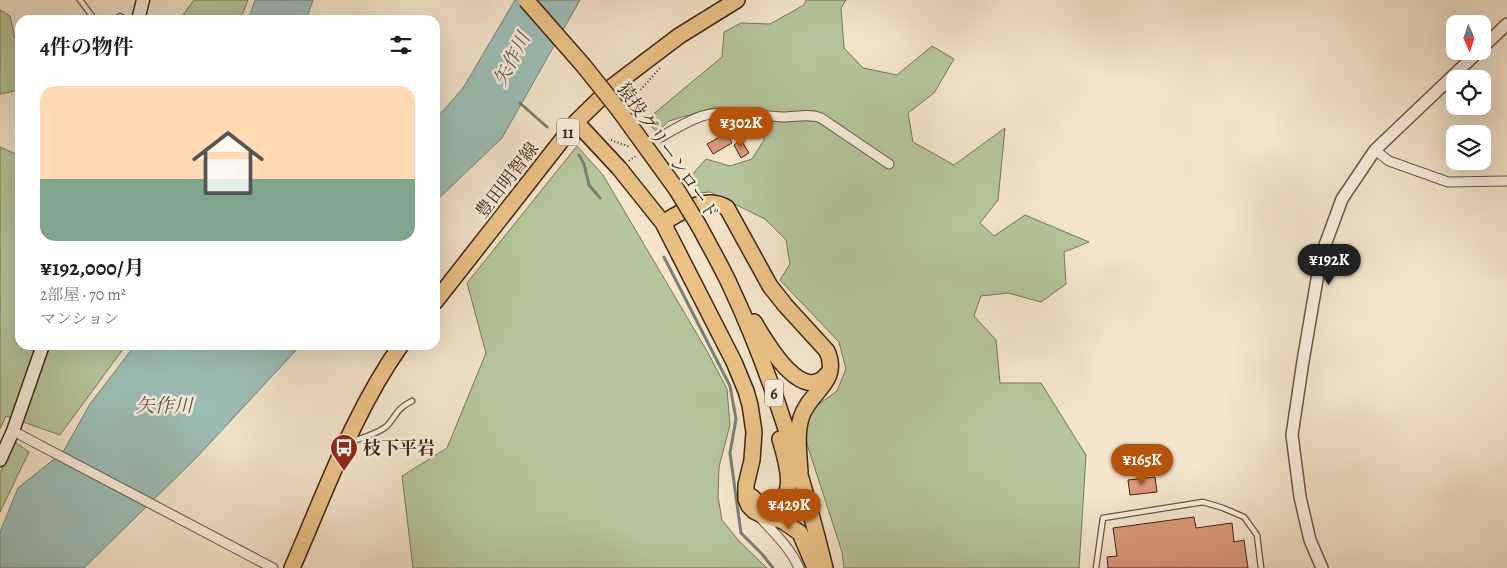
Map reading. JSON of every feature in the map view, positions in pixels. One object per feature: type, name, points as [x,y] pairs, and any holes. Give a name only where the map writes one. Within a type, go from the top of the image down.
[{"type":"main road","points":[[139,15],[143,0]]},
{"type":"main road","name":"猿投グリーンロード","points":[[526,0],[622,108],[677,190],[729,282],[777,402],[800,472],[825,568]]},
{"type":"main road","name":"豊田明智線","points":[[440,296],[576,122],[613,86],[679,36],[737,0]]},
{"type":"main road","points":[[576,122],[619,168],[663,223],[734,362],[746,391],[754,432],[752,460],[746,485],[746,499],[749,506],[762,515],[783,521],[800,533],[815,568]]},
{"type":"main road","points":[[663,223],[700,204],[721,204],[727,208],[770,286],[824,347],[831,359],[832,366],[827,381],[808,403],[800,420],[800,472]]},
{"type":"main road","points":[[729,282],[773,353],[792,374],[801,380],[815,382],[825,377],[832,366]]},
{"type":"main road","points":[[748,326],[784,457],[789,482],[786,496],[776,504],[769,506],[758,503],[752,498],[750,493],[748,476]]},
{"type":"main road","points":[[0,460],[19,434],[42,350]]},
{"type":"main road","points":[[292,568],[348,441],[378,379],[398,350]]},
{"type":"street","points":[[1491,40],[1506,28]]},
{"type":"street","points":[[1322,568],[1310,540],[1300,497],[1292,434],[1302,361],[1321,256],[1342,199],[1375,150],[1470,60]]},
{"type":"street","points":[[718,130],[725,113]]},
{"type":"street","points":[[661,137],[681,125],[702,116],[725,113],[787,117],[814,115],[889,164]]},
{"type":"street","points":[[1375,150],[1389,160],[1448,182],[1507,181]]},
{"type":"street","points":[[19,434],[273,568]]},
{"type":"street","points":[[754,511],[790,551],[799,568]]},
{"type":"lane","points":[[80,0],[91,15]]},
{"type":"lane","points":[[348,441],[358,440],[386,426],[400,407],[412,401]]},
{"type":"lane","points":[[1096,568],[1103,518],[1203,502],[1244,516],[1257,535],[1261,568]]},
{"type":"path","points":[[622,108],[664,64]]},
{"type":"path","points":[[608,138],[632,148]]},
{"type":"green space","points":[[194,0],[248,0],[242,15],[183,15]]},
{"type":"green space","points":[[806,0],[846,0],[841,8],[844,48],[863,68],[897,75],[932,46],[954,59],[934,93],[908,113],[913,142],[954,165],[1005,128],[998,200],[980,223],[994,236],[1025,215],[1089,242],[1064,252],[1066,284],[1041,302],[1008,293],[981,296],[974,316],[996,340],[1000,383],[1041,383],[1086,455],[1079,568],[844,568],[842,552],[807,444],[805,426],[812,409],[837,391],[846,369],[839,342],[780,280],[790,264],[786,240],[765,219],[710,192],[699,193],[690,177],[706,159],[730,166],[752,159],[764,140],[761,110],[716,107],[669,121],[657,132],[645,121],[722,57],[724,32],[741,23],[770,24],[804,5]]},
{"type":"green space","points":[[0,10],[10,16],[15,38],[15,91],[0,94]]},
{"type":"green space","points":[[577,146],[603,175],[707,351],[727,389],[730,425],[719,467],[718,497],[722,520],[739,541],[767,568],[413,568],[402,476],[447,448],[486,353],[467,283]]},
{"type":"green space","points":[[0,147],[15,154],[15,350],[122,350],[60,435],[6,416],[0,429]]},
{"type":"green space","points":[[15,442],[29,452],[0,512],[0,473]]},
{"type":"water","points":[[255,0],[313,0],[308,15],[250,15]]},
{"type":"water","name":"矢作川","points":[[515,0],[580,0],[502,138],[440,197],[440,114],[463,88]]},
{"type":"water","name":"矢作川","points":[[131,350],[296,350],[196,458],[84,568],[0,568],[0,532],[18,488],[63,452],[90,404]]},
{"type":"building","points":[[727,133],[732,143],[713,154],[707,144]]},
{"type":"building","points":[[741,140],[749,153],[741,158],[734,145]]},
{"type":"building","points":[[1155,477],[1157,492],[1130,495],[1128,480]]},
{"type":"building","points":[[1194,517],[1196,528],[1232,523],[1234,542],[1244,540],[1248,568],[1108,568],[1107,557],[1117,556],[1113,528]]},
{"type":"waterway","points":[[520,103],[547,127]]},
{"type":"waterway","points":[[579,155],[584,164],[589,185],[600,198]]},
{"type":"waterway","points":[[664,257],[730,386],[736,419],[730,453],[741,533],[773,568]]},
{"type":"place","name":"枝下平岩","points":[[344,472]]}]
